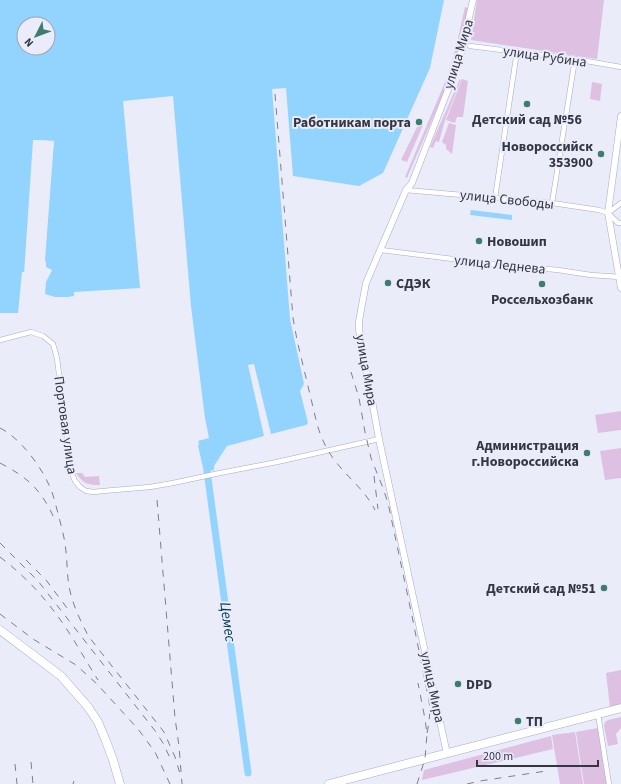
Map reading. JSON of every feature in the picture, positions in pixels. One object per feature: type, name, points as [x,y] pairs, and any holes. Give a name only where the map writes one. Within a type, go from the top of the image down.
[{"type":"highway","points":[[0,630],[61,676],[88,707],[98,722],[106,741],[120,784]]},
{"type":"highway","points":[[329,784],[621,708]]},
{"type":"street","name":"улица Мира","points":[[447,754],[380,439],[358,321],[366,283],[406,190],[412,183],[459,61],[473,0]]},
{"type":"street","name":"улица Рубина","points":[[470,46],[621,67]]},
{"type":"street","points":[[495,198],[517,52]]},
{"type":"street","points":[[552,203],[574,61]]},
{"type":"street","points":[[621,116],[608,213],[621,288]]},
{"type":"street","name":"улица Свободы","points":[[406,190],[552,203],[599,210],[608,213],[618,223],[621,223]]},
{"type":"street","points":[[608,213],[621,203]]},
{"type":"street","name":"улица Леднева","points":[[381,250],[591,275],[620,277]]},
{"type":"street","name":"Портовая улица","points":[[0,340],[31,332],[43,336],[53,344],[57,358],[71,471],[75,481],[86,491],[103,492],[174,483],[380,439]]},
{"type":"street","points":[[598,714],[609,784]]},
{"type":"shaded area","points":[[477,0],[604,0],[597,59],[471,40]]},
{"type":"shaded area","points":[[465,7],[468,8],[460,52],[451,75],[448,74]]},
{"type":"shaded area","points":[[448,75],[451,76],[407,178],[405,177]]},
{"type":"shaded area","points":[[460,79],[461,80],[445,120],[439,142],[436,141],[433,148],[430,147]]},
{"type":"shaded area","points":[[462,79],[468,81],[463,117],[457,117],[455,123],[446,120]]},
{"type":"shaded area","points":[[592,82],[602,84],[600,101],[590,99]]},
{"type":"shaded area","points":[[419,123],[423,125],[407,162],[401,160]]},
{"type":"shaded area","points":[[449,123],[456,125],[452,154],[446,149],[446,145],[442,142]]},
{"type":"shaded area","points":[[621,411],[621,430],[598,433],[595,415]]},
{"type":"shaded area","points":[[621,448],[621,478],[605,480],[600,451]]},
{"type":"shaded area","points":[[76,473],[82,473],[85,477],[99,476],[100,485],[86,483],[81,480]]},
{"type":"shaded area","points":[[621,670],[621,705],[610,708],[606,673]]},
{"type":"shaded area","points":[[621,717],[621,728],[616,734],[618,744],[608,746],[604,726],[605,722]]},
{"type":"shaded area","points":[[598,728],[607,784],[584,784],[576,732]]},
{"type":"shaded area","points":[[575,732],[583,784],[560,784],[552,735]]},
{"type":"shaded area","points":[[551,736],[553,749],[422,780],[424,770]]},
{"type":"water","points":[[0,0],[444,0],[430,68],[383,173],[359,186],[293,176],[286,88],[272,89],[290,319],[304,384],[300,391],[308,423],[306,425],[271,434],[254,364],[248,365],[264,436],[227,446],[214,466],[214,470],[204,472],[198,441],[209,438],[205,418],[191,306],[173,96],[123,101],[140,288],[74,292],[74,296],[68,297],[55,297],[45,294],[46,282],[52,270],[46,267],[45,260],[54,141],[34,140],[26,272],[22,272],[18,313],[0,313]]},
{"type":"water","points":[[471,210],[512,215],[512,220],[470,215]]},
{"type":"pier","points":[[33,140],[54,141],[47,209],[51,143],[35,142],[29,238],[32,244],[28,273],[24,274]]},
{"type":"waterway","name":"Цемес","points":[[207,471],[248,773]]},
{"type":"railway","points":[[275,94],[293,318],[317,424],[322,439],[333,458],[366,496],[375,510]]},
{"type":"railway","points":[[351,372],[359,398],[371,458],[388,503],[412,616],[430,705],[430,717],[427,734]]},
{"type":"railway","points":[[0,428],[15,438],[22,445],[35,461],[45,477],[54,497],[65,541],[69,589],[79,617],[89,637],[164,732],[175,757],[181,777]]},
{"type":"railway","points":[[0,463],[18,473],[32,485],[44,499],[54,518]]},
{"type":"railway","points":[[374,476],[378,509]]},
{"type":"railway","points":[[157,500],[182,784]]},
{"type":"railway","points":[[0,543],[38,581],[156,732],[171,760]]},
{"type":"railway","points":[[0,557],[15,569],[44,598],[67,630],[98,680]]},
{"type":"railway","points":[[26,560],[46,580],[67,608]]},
{"type":"railway","points":[[0,614],[33,639],[76,665],[97,684],[138,729],[155,752],[170,784]]},
{"type":"railway","points":[[417,784],[425,759],[427,734],[418,683]]},
{"type":"railway","points":[[31,762],[33,784]]},
{"type":"railway","points":[[15,764],[17,784]]},
{"type":"railway","points":[[467,784],[546,771]]},
{"type":"place","name":"Детский сад №56","points":[[527,104]]},
{"type":"place","name":"Работникам порта","points":[[419,122]]},
{"type":"place","name":"Новороссийск 353900","points":[[601,154]]},
{"type":"place","name":"Новошип","points":[[479,241]]},
{"type":"place","name":"СДЭК","points":[[388,283]]},
{"type":"place","name":"Россельхозбанк","points":[[542,284]]},
{"type":"place","name":"Администрация г.Новороссийска","points":[[587,453]]},
{"type":"place","name":"Детский сад №51","points":[[604,588]]},
{"type":"place","name":"DPD","points":[[458,684]]},
{"type":"place","name":"ТП","points":[[518,721]]}]
